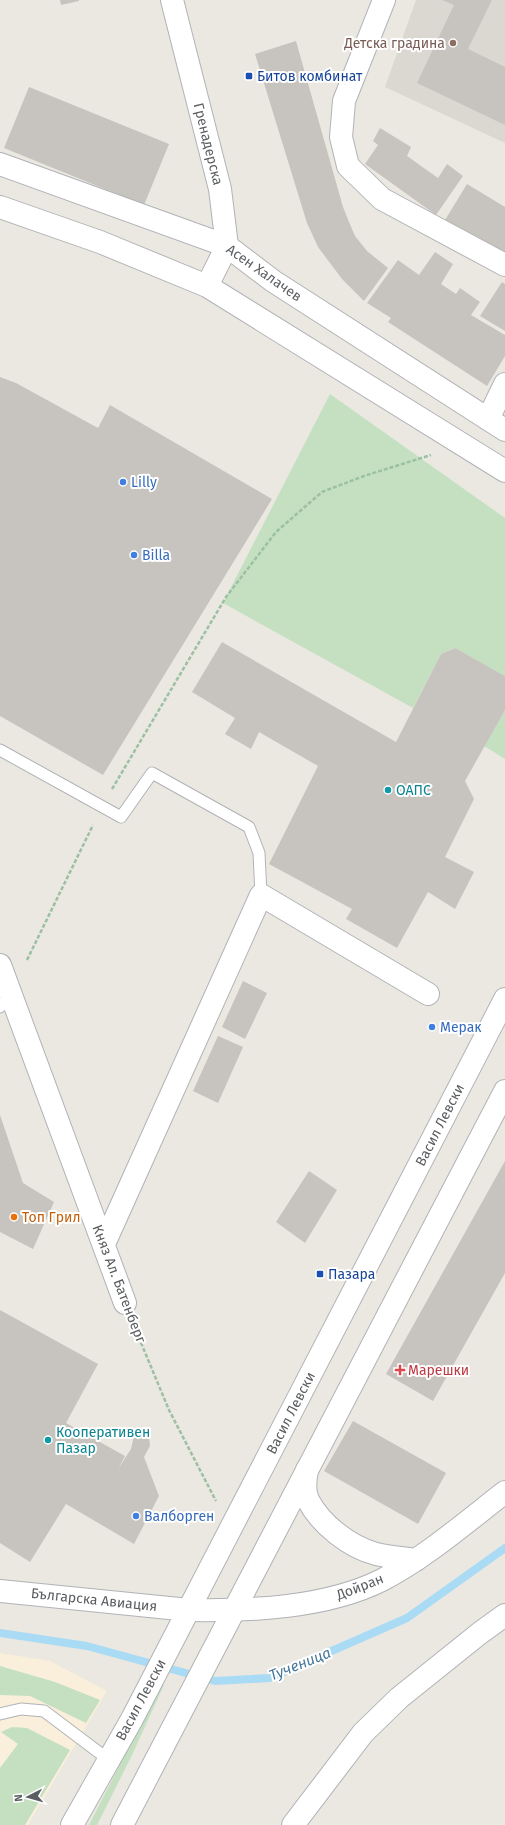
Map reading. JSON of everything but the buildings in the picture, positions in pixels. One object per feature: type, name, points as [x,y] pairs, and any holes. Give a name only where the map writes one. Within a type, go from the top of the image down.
[{"type":"street","name":"Гренадерска","points":[[172,0],[220,189],[227,246]]},
{"type":"street","points":[[384,0],[344,101],[341,137],[348,166],[382,199],[505,265]]},
{"type":"street","name":"Асен Халачев","points":[[0,164],[227,246],[273,281],[496,425]]},
{"type":"street","points":[[0,207],[100,242],[207,286],[505,471]]},
{"type":"street","points":[[207,286],[227,246]]},
{"type":"street","points":[[496,425],[505,384]]},
{"type":"street","points":[[104,1244],[261,895],[428,994]]},
{"type":"street","name":"Княз Ал. Батенберг","points":[[0,965],[5,1000],[104,1244],[125,1303]]},
{"type":"street","name":"Васил Левски","points":[[72,1825],[132,1719],[505,998]]},
{"type":"street","points":[[122,1825],[505,1091]]},
{"type":"street","points":[[307,1470],[305,1484],[308,1499],[319,1516],[336,1532],[354,1545],[376,1554],[416,1560]]},
{"type":"street","name":"Дойран","points":[[189,1610],[234,1610],[263,1608],[348,1594],[381,1580],[416,1560],[505,1492]]},
{"type":"street","name":"Българска Авиация","points":[[0,1591],[189,1610]]},
{"type":"street","points":[[293,1825],[363,1732],[399,1698],[480,1633],[505,1615]]},
{"type":"lane","points":[[0,750],[121,817],[152,773],[249,827],[259,853],[261,895]]},
{"type":"lane","points":[[0,1714],[21,1709],[44,1711],[109,1760]]},
{"type":"path","points":[[5,1000],[102,806],[226,597],[276,532],[322,492],[364,476],[464,445]]},
{"type":"path","name":"Княз Ал. Батенберг","points":[[125,1303],[169,1410],[231,1529]]},
{"type":"shaded area","name":"Детска градина","points":[[416,0],[505,0],[505,143],[385,87]]},
{"type":"shaded area","points":[[0,1653],[50,1661],[107,1691],[28,1825],[0,1825]]},
{"type":"green space","points":[[330,394],[505,518],[505,676],[454,648],[441,654],[413,708],[223,603]]},
{"type":"green space","points":[[505,710],[505,759],[484,746]]},
{"type":"green space","points":[[0,1666],[55,1682],[100,1700],[86,1723],[30,1696],[0,1695]]},
{"type":"green space","points":[[161,1684],[164,1685],[132,1755],[97,1825],[89,1825]]},
{"type":"green space","points":[[12,1727],[27,1728],[70,1750],[25,1825],[0,1825],[0,1768],[18,1744],[1,1732]]},
{"type":"waterway","name":"Тученица","points":[[0,1633],[87,1646],[215,1681],[270,1678],[407,1618],[505,1548]]},
{"type":"place","name":"Детска градина","points":[[453,43]]},
{"type":"place","name":"Битов комбинат","points":[[249,76]]},
{"type":"place","name":"Lilly","points":[[123,482]]},
{"type":"place","name":"Billa","points":[[134,555]]},
{"type":"place","name":"ОАПС","points":[[388,790]]},
{"type":"place","name":"Мерак","points":[[432,1027]]},
{"type":"place","name":"Топ Грил","points":[[14,1217]]},
{"type":"place","name":"Пазара","points":[[320,1274]]},
{"type":"place","name":"Марешки","points":[[400,1370]]},
{"type":"place","name":"Кооперативен Пазар","points":[[48,1440]]},
{"type":"place","name":"Валборген","points":[[136,1516]]}]
